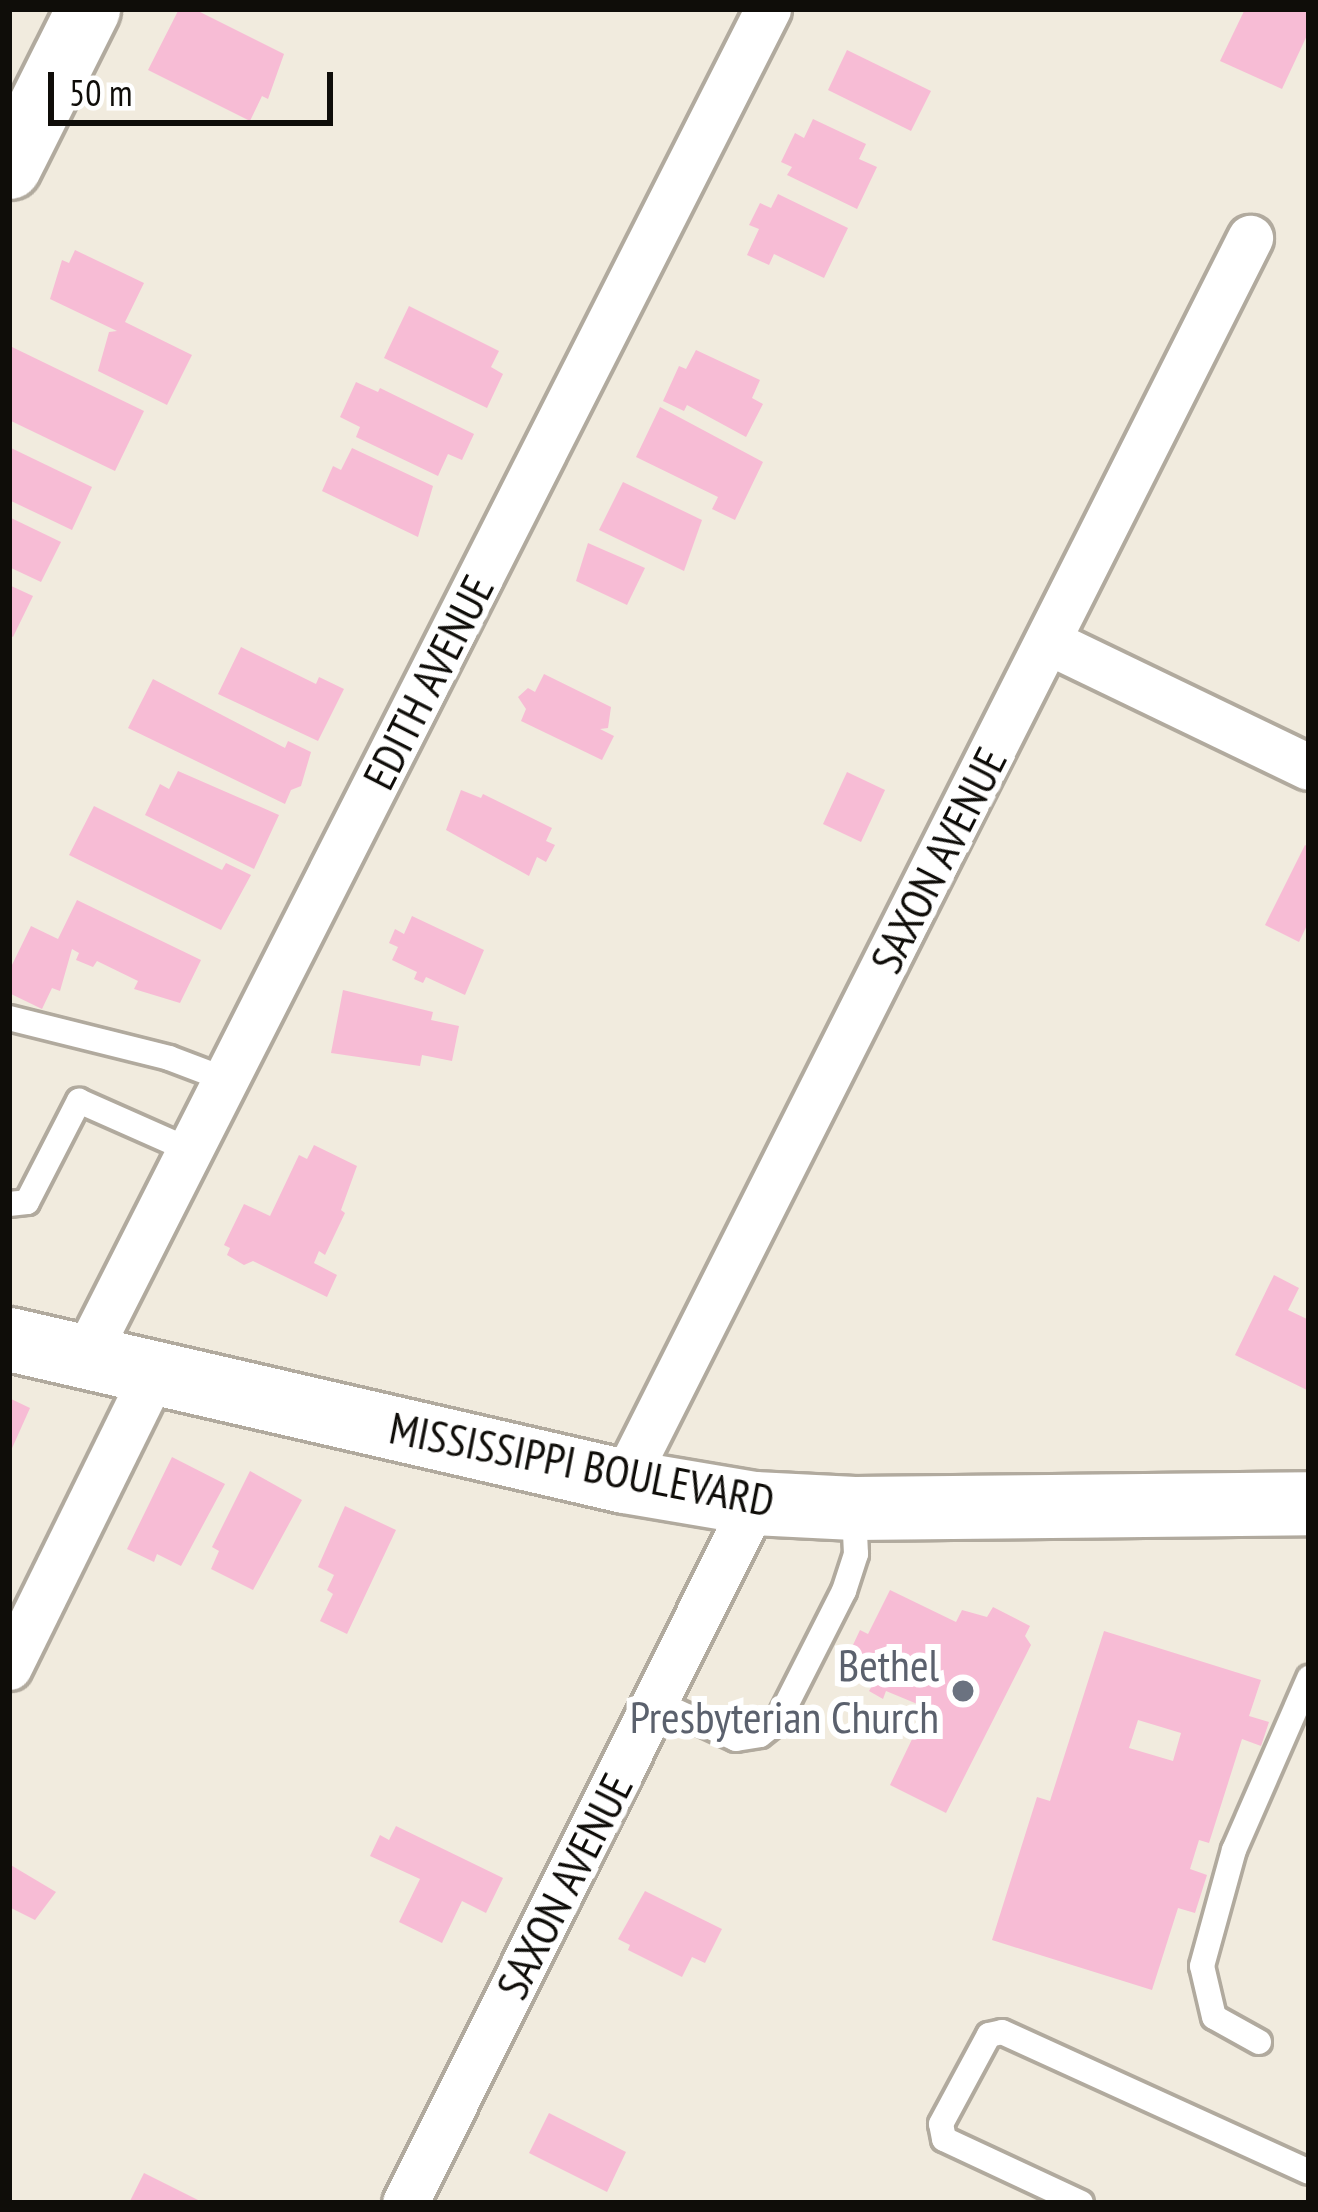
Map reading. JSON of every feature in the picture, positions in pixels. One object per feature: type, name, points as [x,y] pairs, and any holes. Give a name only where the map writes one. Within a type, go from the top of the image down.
[{"type":"main road","points":[[9,167],[88,9]]},
{"type":"main road","name":"MISSISSIPPI BOULEVARD","points":[[9,1339],[624,1481],[754,1503],[854,1508],[1309,1503]]},
{"type":"street","name":"EDITH AVENUE","points":[[86,1355],[768,9]]},
{"type":"street","name":"SAXON AVENUE","points":[[624,1481],[1250,238]]},
{"type":"street","points":[[1049,642],[1309,767]]},
{"type":"street","points":[[9,1666],[154,1372]]},
{"type":"street","name":"SAXON AVENUE","points":[[405,2203],[754,1503]]},
{"type":"lane","points":[[9,1018],[169,1058],[227,1080]]},
{"type":"lane","points":[[9,1204],[27,1202],[80,1101],[192,1151]]},
{"type":"lane","points":[[656,1702],[736,1739],[760,1735],[778,1721],[844,1592],[856,1554],[854,1508]]},
{"type":"lane","points":[[1259,2042],[1214,2017],[1202,1966],[1234,1850],[1309,1678]]},
{"type":"lane","points":[[1081,2203],[944,2139],[941,2123],[988,2035],[1002,2032],[1309,2172]]},
{"type":"building","points":[[179,9],[194,9],[284,54],[268,99],[262,96],[250,121],[148,70]]},
{"type":"building","points":[[1245,9],[1309,9],[1309,31],[1282,89],[1220,61]]},
{"type":"building","points":[[847,50],[931,91],[911,131],[828,90]]},
{"type":"building","points":[[813,119],[866,144],[859,159],[877,167],[857,209],[787,175],[792,167],[781,162],[795,133],[804,138]]},
{"type":"building","points":[[778,194],[848,228],[824,278],[774,254],[769,265],[747,255],[759,229],[749,225],[760,203],[771,208]]},
{"type":"building","points":[[75,250],[144,283],[125,322],[192,355],[167,405],[98,371],[109,332],[117,331],[50,299],[62,260],[69,263]]},
{"type":"building","points":[[409,306],[499,351],[491,367],[503,374],[487,408],[384,358]]},
{"type":"building","points":[[12,347],[144,411],[115,471],[9,420]]},
{"type":"building","points":[[696,350],[760,380],[752,398],[763,404],[746,437],[687,405],[684,411],[663,401],[679,366],[686,369]]},
{"type":"building","points":[[356,382],[378,392],[380,388],[474,434],[462,460],[448,454],[438,476],[356,437],[360,427],[340,417]]},
{"type":"building","points":[[660,407],[763,462],[735,520],[712,509],[718,497],[636,457]]},
{"type":"building","points":[[9,447],[92,487],[72,530],[9,500]]},
{"type":"building","points":[[352,448],[433,486],[418,537],[322,491],[333,466],[341,470]]},
{"type":"building","points":[[623,482],[702,520],[684,571],[599,530]]},
{"type":"building","points":[[9,517],[61,542],[41,582],[9,567]]},
{"type":"building","points":[[588,543],[645,568],[627,605],[576,581]]},
{"type":"building","points":[[9,585],[33,596],[13,637],[9,635]]},
{"type":"building","points":[[241,647],[316,684],[319,677],[344,689],[318,741],[218,694]]},
{"type":"building","points":[[544,674],[611,707],[608,728],[600,729],[614,736],[602,760],[521,721],[526,709],[518,697],[528,688],[535,692]]},
{"type":"building","points":[[153,679],[285,748],[288,741],[311,752],[301,786],[291,790],[285,804],[128,728]]},
{"type":"building","points":[[178,771],[279,815],[254,869],[145,815],[160,784],[169,789]]},
{"type":"building","points":[[847,772],[885,790],[861,842],[823,824]]},
{"type":"building","points":[[461,790],[481,798],[483,794],[552,828],[546,841],[555,845],[546,862],[537,857],[529,876],[446,830]]},
{"type":"building","points":[[94,806],[222,870],[226,863],[251,875],[221,930],[69,855]]},
{"type":"building","points":[[1305,845],[1309,847],[1309,921],[1299,942],[1265,925]]},
{"type":"building","points":[[77,900],[201,960],[180,1003],[134,989],[138,981],[97,961],[93,967],[76,960],[79,953],[72,949],[60,991],[52,988],[42,1009],[9,993],[9,971],[31,926],[58,939]]},
{"type":"building","points":[[412,916],[484,950],[465,995],[426,977],[423,983],[414,979],[417,972],[392,960],[398,947],[389,943],[395,929],[404,934]]},
{"type":"building","points":[[343,990],[433,1012],[431,1020],[459,1026],[452,1061],[422,1055],[420,1066],[331,1053]]},
{"type":"building","points":[[314,1145],[357,1166],[341,1210],[345,1213],[325,1255],[319,1251],[314,1263],[337,1275],[327,1297],[253,1261],[244,1265],[227,1255],[230,1248],[224,1245],[244,1204],[270,1216],[299,1155],[307,1159]]},
{"type":"building","points":[[1274,1275],[1299,1288],[1288,1310],[1309,1320],[1309,1391],[1235,1355]]},
{"type":"building","points":[[9,1398],[30,1408],[9,1455]]},
{"type":"building","points":[[172,1457],[225,1484],[181,1566],[157,1554],[154,1562],[127,1549]]},
{"type":"building","points":[[250,1471],[302,1500],[253,1590],[211,1569],[219,1551],[212,1547]]},
{"type":"building","points":[[345,1506],[396,1530],[347,1634],[320,1621],[333,1594],[327,1590],[334,1575],[318,1567]]},
{"type":"building","points":[[890,1590],[956,1622],[962,1610],[987,1617],[993,1607],[1030,1626],[1025,1636],[1031,1645],[946,1813],[890,1785],[927,1708],[886,1691],[883,1699],[869,1691],[873,1684],[849,1672],[859,1650],[852,1647],[860,1630],[868,1634]]},
{"type":"building","points":[[1104,1631],[1261,1680],[1249,1716],[1269,1722],[1261,1746],[1242,1739],[1209,1843],[1199,1840],[1190,1869],[1207,1875],[1195,1913],[1178,1908],[1152,1990],[992,1940],[1037,1797],[1050,1801]],"holes":[[[1138,1720],[1181,1733],[1173,1761],[1129,1748]]]},
{"type":"building","points":[[396,1826],[503,1878],[486,1913],[462,1901],[442,1943],[399,1922],[420,1879],[370,1856],[380,1835],[389,1840]]},
{"type":"building","points":[[9,1864],[56,1892],[35,1920],[9,1907]]},
{"type":"building","points":[[645,1891],[722,1929],[705,1963],[692,1957],[682,1977],[628,1950],[630,1945],[618,1939]]},
{"type":"building","points":[[549,2113],[626,2152],[607,2192],[529,2153]]},
{"type":"building","points":[[144,2173],[204,2203],[129,2203]]},
{"type":"place","name":"Bethel Presbyterian Church","points":[[963,1691]]}]
